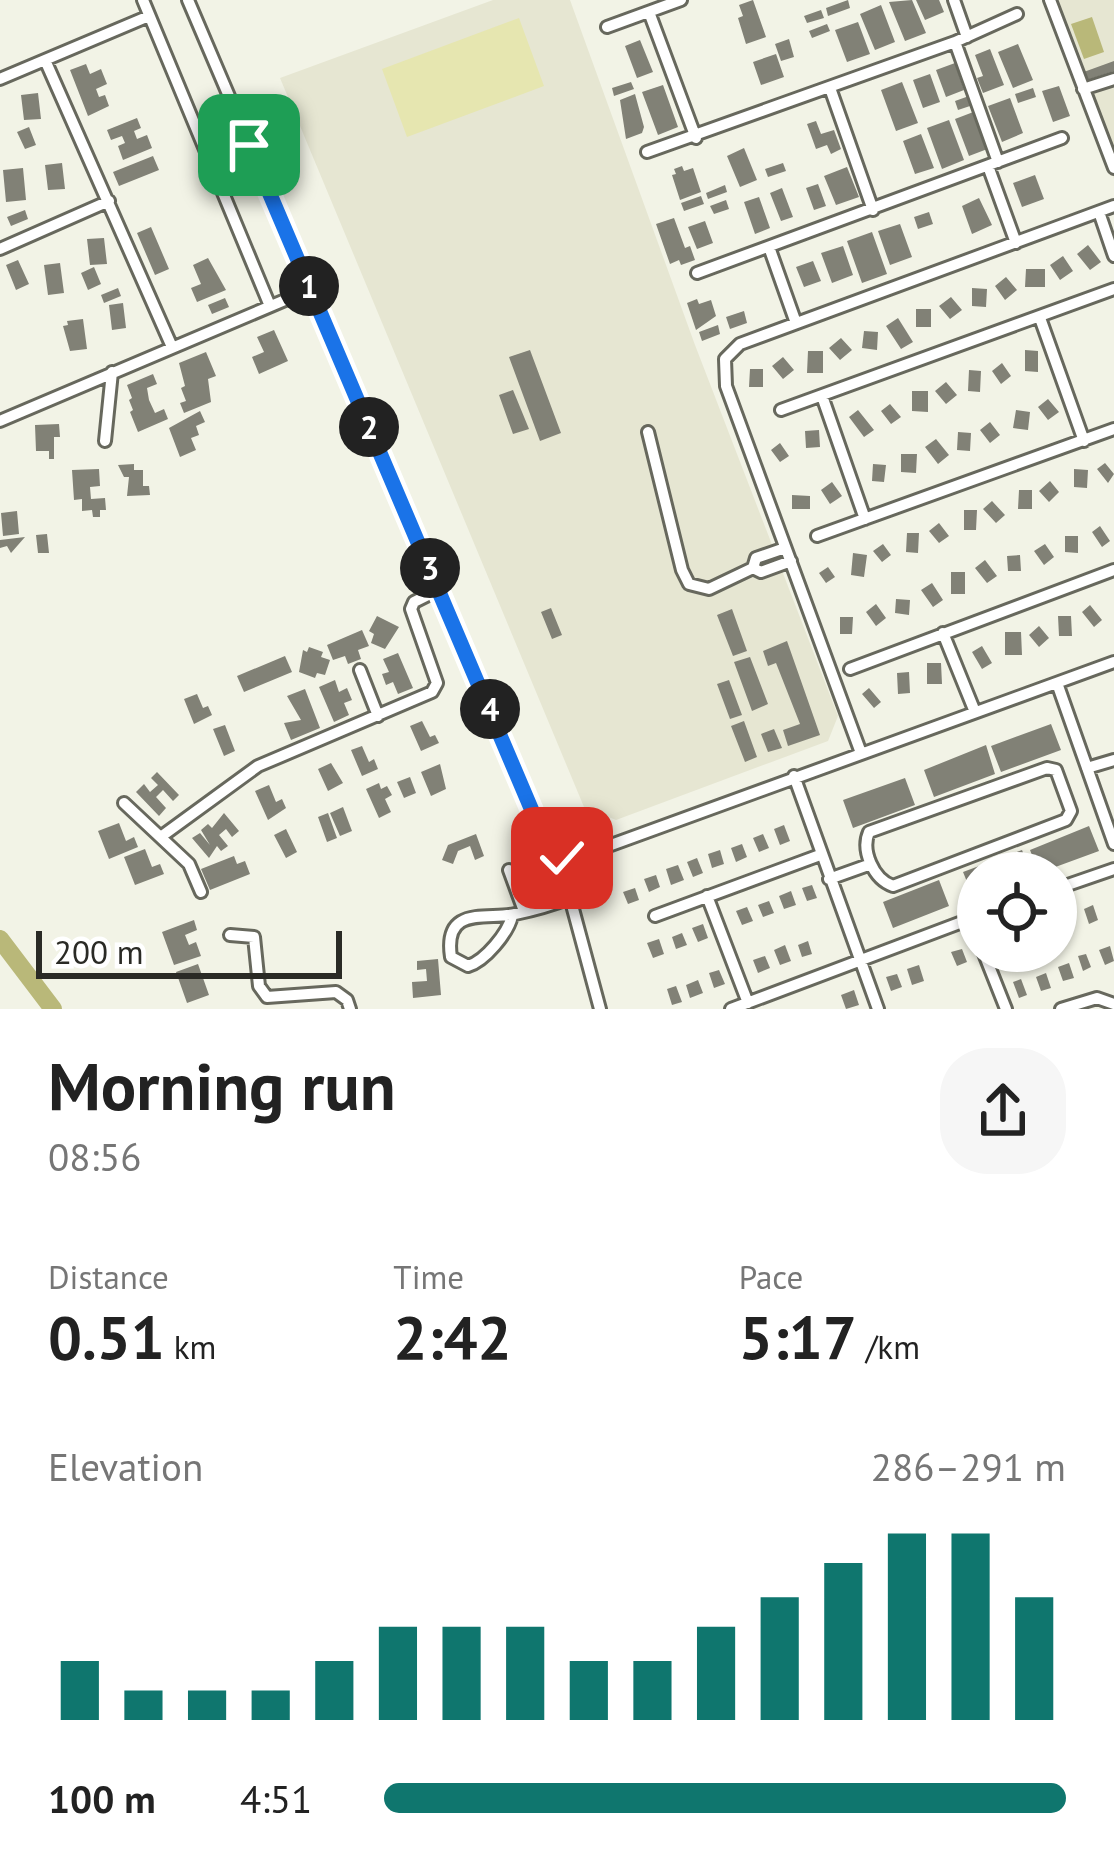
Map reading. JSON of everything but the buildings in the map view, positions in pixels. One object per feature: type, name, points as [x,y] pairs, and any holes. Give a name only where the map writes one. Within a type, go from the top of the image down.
[{"type":"street","points":[[143,0],[270,306]]},
{"type":"street","points":[[188,0],[569,896],[600,1009]]},
{"type":"street","points":[[607,27],[681,0]]},
{"type":"street","points":[[954,0],[1016,243]]},
{"type":"street","points":[[1050,0],[1114,167]]},
{"type":"street","points":[[649,12],[696,138]]},
{"type":"street","points":[[647,152],[696,138],[1017,14]]},
{"type":"street","points":[[0,79],[149,16]]},
{"type":"street","points":[[45,60],[172,347]]},
{"type":"street","points":[[1083,89],[1114,79]]},
{"type":"street","points":[[830,88],[874,210]]},
{"type":"street","points":[[697,273],[1062,138]]},
{"type":"street","points":[[0,249],[109,202]]},
{"type":"street","points":[[861,753],[722,374],[724,359],[740,344],[1114,206]]},
{"type":"street","points":[[1099,212],[1114,256]]},
{"type":"street","points":[[769,248],[796,323]]},
{"type":"street","points":[[0,421],[310,289]]},
{"type":"street","points":[[781,410],[1114,289]]},
{"type":"street","points":[[1040,318],[1084,441]]},
{"type":"street","points":[[105,441],[112,372]]},
{"type":"street","points":[[821,396],[866,519]]},
{"type":"street","points":[[817,536],[1114,429]]},
{"type":"street","points":[[648,432],[689,584],[709,589],[754,568]]},
{"type":"street","points":[[754,568],[755,558],[785,548]]},
{"type":"street","points":[[754,568],[761,572],[791,562]]},
{"type":"street","points":[[850,669],[1114,569]]},
{"type":"street","points":[[162,836],[242,775],[436,688],[411,609],[414,602],[440,590]]},
{"type":"street","points":[[943,633],[975,712]]},
{"type":"street","points":[[556,866],[1114,662]]},
{"type":"street","points":[[360,670],[378,716]]},
{"type":"street","points":[[1057,682],[1113,840]]},
{"type":"street","points":[[1087,768],[1114,760]]},
{"type":"street","points":[[1047,768],[1056,770],[1066,792],[1071,811],[1066,820],[892,886],[880,881],[872,864],[865,838],[875,829],[1047,768]]},
{"type":"street","points":[[794,776],[878,1009]]},
{"type":"street","points":[[1066,792],[1092,782]]},
{"type":"street","points":[[124,803],[189,864],[201,892]]},
{"type":"street","points":[[545,838],[586,855]]},
{"type":"street","points":[[509,870],[518,914],[477,964],[468,966],[451,957],[449,943],[460,922],[479,914],[518,914],[569,896],[586,855]]},
{"type":"street","points":[[655,916],[820,855]]},
{"type":"street","points":[[830,879],[872,864]]},
{"type":"street","points":[[1077,882],[1114,869]]},
{"type":"street","points":[[707,896],[748,1003]]},
{"type":"street","points":[[731,1009],[957,924]]},
{"type":"street","points":[[230,935],[254,937],[262,994],[274,999],[336,992],[350,1009]]},
{"type":"street","points":[[991,972],[1006,1009]]},
{"type":"street","points":[[1061,1009],[1097,998],[1114,1006]]},
{"type":"shaded area","points":[[493,0],[570,0],[695,345],[838,716],[828,741],[616,820],[584,807],[280,78]]},
{"type":"shaded area","points":[[1044,0],[1114,0],[1114,179]]},
{"type":"shaded area","points":[[1092,17],[1104,52],[1084,59],[1071,24]]},
{"type":"green space","points":[[519,18],[544,86],[407,137],[382,69]]},
{"type":"waterway","points":[[0,939],[53,1009]]},
{"type":"route","points":[[249,145],[553,860],[562,858]]}]
